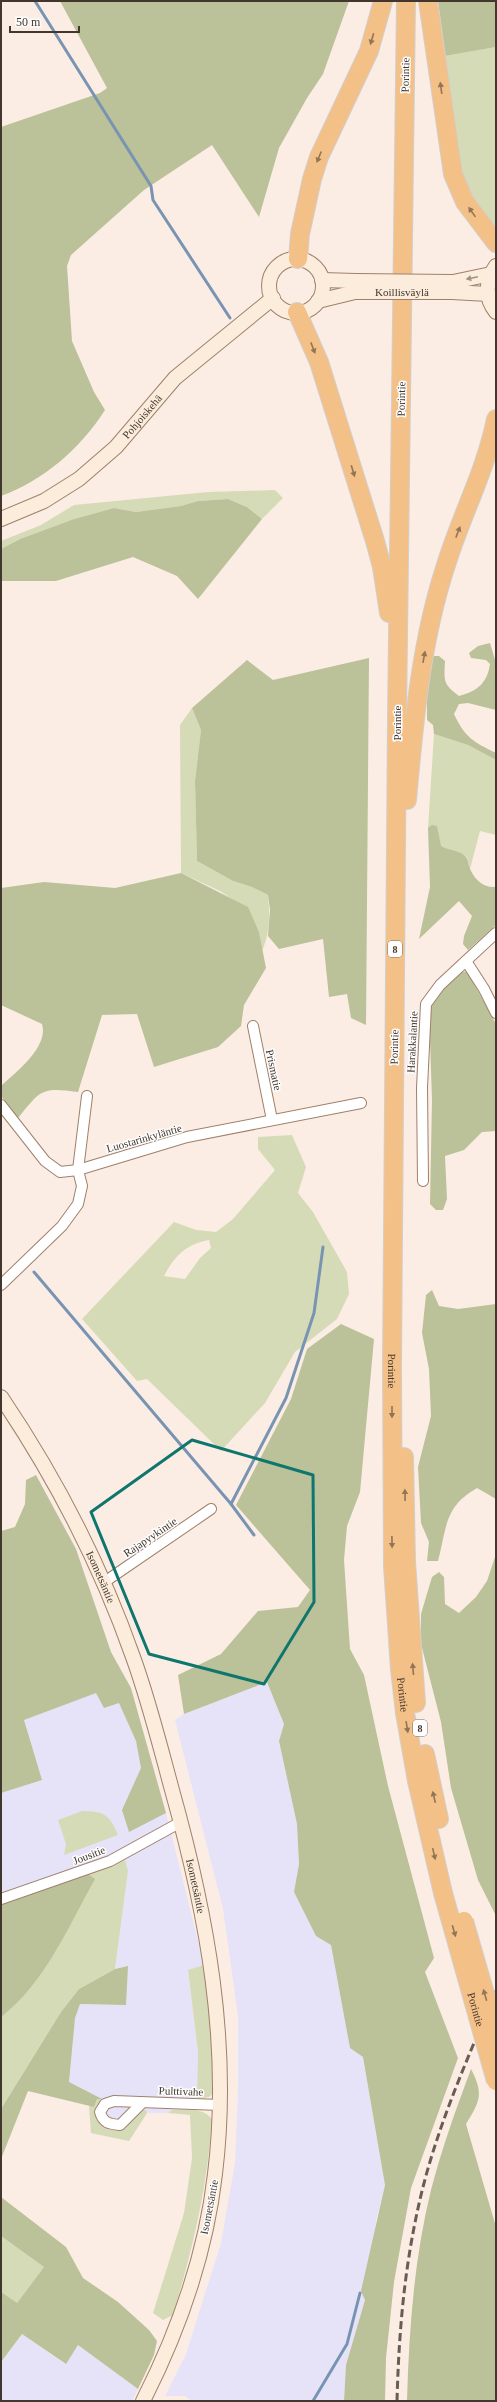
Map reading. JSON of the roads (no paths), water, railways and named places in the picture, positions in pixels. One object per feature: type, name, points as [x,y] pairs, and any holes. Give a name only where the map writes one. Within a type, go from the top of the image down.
[{"type":"highway","points":[[298,259],[300,234],[312,179],[319,157],[369,51],[382,1]]},
{"type":"highway","name":"Porintie","points":[[406,1],[397,718],[392,1358],[393,1566],[400,1668],[405,1713],[417,1782],[449,1892],[496,2081]]},
{"type":"highway","name":"Porintie","points":[[416,1],[406,807],[403,1257],[406,1562],[417,1712],[449,1892],[496,2032]]},
{"type":"highway","points":[[428,1],[454,174],[465,202],[496,243]]},
{"type":"highway","points":[[297,312],[319,362],[382,566],[391,623],[397,718]]},
{"type":"highway","points":[[406,807],[419,686],[438,593],[456,537],[483,466],[496,419]]},
{"type":"main road","points":[[298,259],[315,266],[322,280],[323,289],[318,301],[309,309],[297,312],[280,307],[273,298],[270,286],[275,270],[284,262],[298,259]]},
{"type":"main road","points":[[494,270],[488,294],[496,312]]},
{"type":"main road","name":"Koillisväylä","points":[[452,287],[494,270]]},
{"type":"main road","name":"Koillisväylä","points":[[322,280],[356,287],[452,287],[488,294]]},
{"type":"main road","name":"Koillisväylä","points":[[318,301],[356,287]]},
{"type":"main road","name":"Pohjoiskehä","points":[[1,519],[44,502],[79,479],[116,447],[175,378],[273,298]]},
{"type":"main road","name":"Isometsäntie","points":[[1,1397],[43,1463],[103,1583],[133,1657],[181,1822],[213,1968],[220,2105],[215,2174],[198,2259],[173,2338],[143,2401]]},
{"type":"street","name":"Harakkalantie","points":[[423,1181],[422,1088],[426,1004],[440,985],[496,933]]},
{"type":"street","points":[[466,961],[484,989],[496,1013]]},
{"type":"street","name":"Prismatie","points":[[253,1026],[272,1120]]},
{"type":"street","points":[[1,1285],[62,1226],[78,1204],[82,1186],[78,1170],[87,1096]]},
{"type":"street","name":"Luostarinkyläntie","points":[[1,1105],[46,1161],[60,1172],[78,1170],[187,1138],[361,1103]]},
{"type":"street","name":"Rajapyykintie","points":[[103,1583],[211,1510]]},
{"type":"street","name":"Jousitie","points":[[1,1899],[110,1861],[181,1822]]},
{"type":"street","name":"Pulttivahe","points":[[142,2103],[156,2102],[220,2105]]},
{"type":"waterway","points":[[35,1],[151,186],[153,200],[230,318]]},
{"type":"waterway","points":[[34,1272],[231,1504],[286,1398],[314,1313],[323,1247]]},
{"type":"waterway","points":[[231,1504],[254,1535]]},
{"type":"waterway","points":[[313,2401],[347,2344],[360,2293]]},
{"type":"railway","points":[[397,2401],[399,2346],[407,2267],[423,2187],[446,2112],[496,1991]]}]
